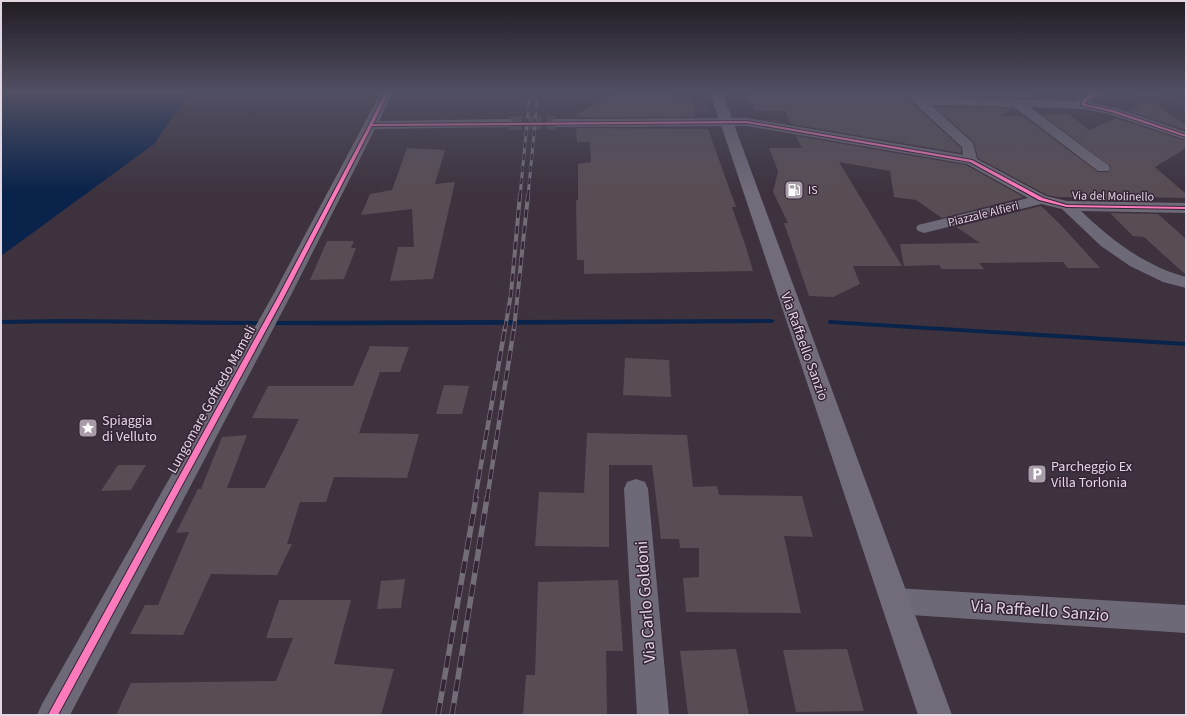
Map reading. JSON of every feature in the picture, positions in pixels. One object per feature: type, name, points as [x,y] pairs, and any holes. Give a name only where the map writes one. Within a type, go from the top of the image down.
[{"type":"main road","name":"Via Raffaello Sanzio","points":[[728,125],[785,292],[935,715]]},
{"type":"street","name":"Lungomare Goffredo Mameli","points":[[53,715],[282,295],[371,125]]},
{"type":"street","points":[[767,125],[971,161],[1041,200]]},
{"type":"street","points":[[946,125],[968,146],[971,161]]},
{"type":"street","points":[[1046,125],[1103,168]]},
{"type":"street","points":[[1155,125],[1186,136]]},
{"type":"street","name":"Via del Molinello","points":[[1041,200],[1067,206],[1186,208]]},
{"type":"street","name":"Piazzale Alfieri","points":[[924,228],[1041,200]]},
{"type":"street","name":"Via del Molinello","points":[[1067,206],[1090,228],[1137,264],[1171,280],[1186,283]]},
{"type":"street","name":"Via Carlo Goldoni","points":[[636,489],[653,715]]},
{"type":"street","name":"Via Raffaello Sanzio","points":[[895,601],[1186,619]]},
{"type":"water","points":[[1,125],[167,125],[154,144],[1,256]]},
{"type":"building","points":[[799,125],[936,125],[961,148],[961,153]]},
{"type":"building","points":[[956,125],[1036,125],[1098,172],[1108,172],[1111,167],[1057,125],[1084,125],[1090,130],[1100,125],[1138,125],[1186,141],[1186,148],[1155,167],[1186,194],[1186,198],[1139,197],[1144,201],[1096,200],[1095,198],[1058,197],[1047,195],[978,158],[974,142]]},
{"type":"building","points":[[1172,125],[1185,125],[1186,130]]},
{"type":"building","points":[[576,128],[708,129],[736,207],[732,207],[753,271],[584,274],[584,260],[577,260],[576,200],[578,200],[578,164],[591,162],[590,142],[577,142]]},
{"type":"building","points":[[796,136],[966,165],[1024,197],[942,218],[916,200],[894,197],[890,171],[839,162],[902,266],[853,266],[860,284],[833,297],[809,296],[784,223],[788,223],[773,192],[778,171],[769,148],[802,148]]},
{"type":"building","points":[[407,148],[445,150],[435,184],[455,182],[433,279],[390,281],[398,247],[414,247],[412,209],[361,215],[370,194],[392,190]]},
{"type":"building","points":[[1041,206],[1060,224],[1100,268],[1068,268],[1063,262],[979,263],[984,269],[942,269],[939,265],[904,266],[900,244],[980,243],[956,227]]},
{"type":"building","points":[[1110,213],[1158,214],[1186,239],[1186,275],[1144,237],[1133,236]]},
{"type":"building","points":[[327,241],[354,241],[351,248],[356,248],[344,279],[310,280]]},
{"type":"building","points":[[370,346],[409,347],[400,372],[380,372],[359,433],[419,434],[407,478],[334,477],[326,502],[300,502],[287,544],[292,544],[277,575],[211,574],[183,635],[130,634],[145,605],[158,605],[189,532],[176,533],[198,489],[201,489],[222,437],[247,435],[227,488],[265,488],[299,419],[252,418],[268,386],[353,386]]},
{"type":"building","points":[[625,358],[669,360],[671,397],[623,395]]},
{"type":"building","points":[[444,385],[469,386],[462,414],[436,414]]},
{"type":"building","points":[[587,433],[687,435],[693,487],[717,486],[719,495],[802,496],[813,537],[784,536],[801,613],[686,612],[683,578],[699,577],[699,548],[680,548],[679,539],[661,539],[652,465],[609,465],[609,547],[535,546],[539,492],[584,493]]},
{"type":"building","points":[[118,465],[146,465],[131,490],[101,491]]},
{"type":"building","points":[[405,579],[401,608],[377,609],[381,581]]},
{"type":"building","points":[[618,580],[623,651],[606,651],[607,715],[523,715],[526,675],[535,675],[538,582]]},
{"type":"building","points":[[279,600],[351,600],[334,664],[394,669],[381,715],[116,715],[131,683],[276,681],[293,638],[266,638]]},
{"type":"building","points":[[736,649],[749,715],[688,715],[680,651]]},
{"type":"building","points":[[847,649],[864,711],[796,712],[783,650]]},
{"type":"waterway","points":[[1,322],[66,321],[325,323],[772,321]]},
{"type":"waterway","points":[[831,322],[1186,344]]},
{"type":"railway","points":[[520,196],[527,125]]},
{"type":"railway","points":[[528,196],[535,125]]},
{"type":"railway","points":[[505,329],[511,294],[520,195]]},
{"type":"railway","points":[[514,329],[528,195]]},
{"type":"railway","points":[[475,499],[505,328]]},
{"type":"railway","points":[[487,499],[514,328]]},
{"type":"railway","points":[[438,715],[476,498]]},
{"type":"railway","points":[[452,715],[487,498]]},
{"type":"cycle path","points":[[53,715],[282,295],[371,125]]},
{"type":"cycle path","points":[[767,125],[971,161],[1041,199],[1067,206],[1186,208]]},
{"type":"cycle path","points":[[1155,125],[1186,136]]},
{"type":"place","name":"IS","points":[[794,190]]},
{"type":"place","name":"Spiaggia di Velluto","points":[[88,428]]},
{"type":"place","name":"Parcheggio Ex Villa Torlonia","points":[[1037,474]]}]
